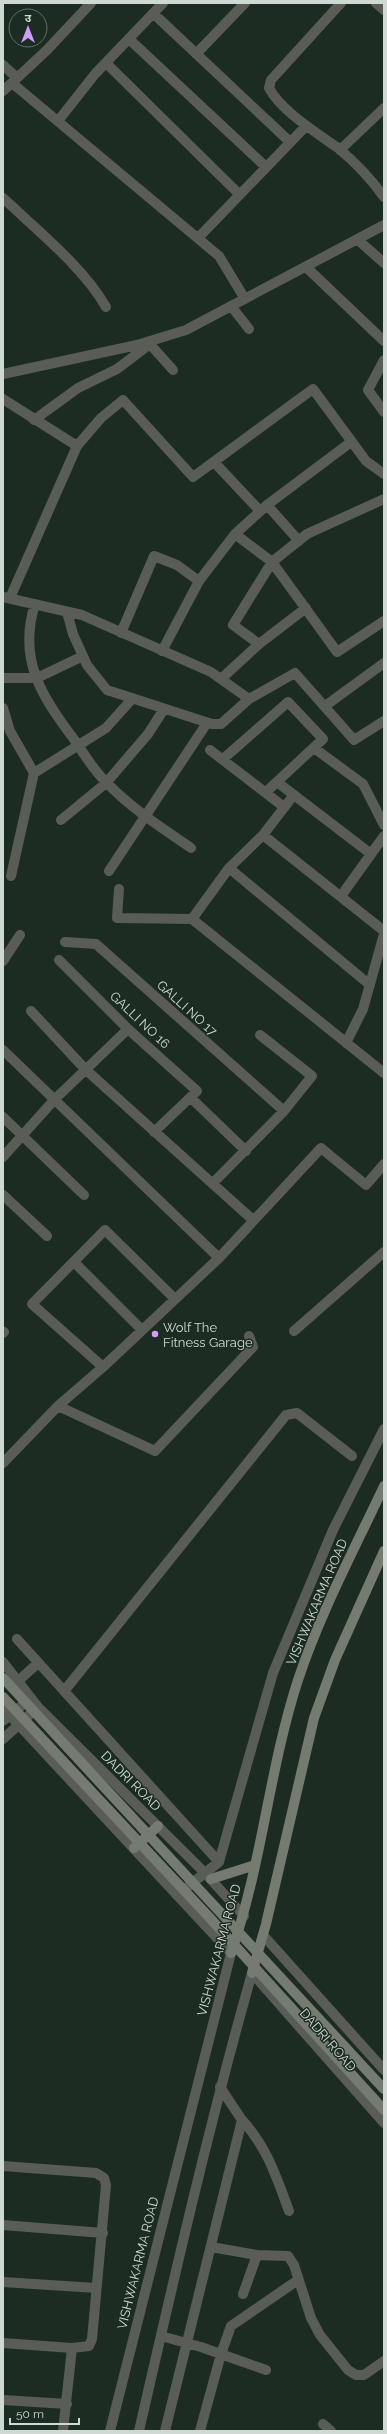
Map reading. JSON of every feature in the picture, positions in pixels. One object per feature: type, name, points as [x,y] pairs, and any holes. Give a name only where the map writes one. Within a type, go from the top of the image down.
[{"type":"main road","name":"VISHWAKARMA ROAD","points":[[231,1953],[244,1916],[277,1762],[298,1680],[326,1608],[384,1486]]},
{"type":"main road","points":[[252,1973],[263,1935],[314,1718],[335,1660],[384,1551]]},
{"type":"main road","points":[[3,1678],[384,2089]]},
{"type":"main road","points":[[3,1696],[209,1917],[384,2110]]},
{"type":"main road","points":[[134,1848],[158,1826]]},
{"type":"main road","points":[[207,1876],[254,1865]]},
{"type":"street","points":[[3,91],[48,50],[91,3]]},
{"type":"street","points":[[58,121],[106,63],[163,3]]},
{"type":"street","points":[[196,54],[245,3]]},
{"type":"street","points":[[341,3],[269,84],[271,92],[306,126],[340,150],[371,180],[384,197]]},
{"type":"street","points":[[376,3],[384,10]]},
{"type":"street","points":[[154,14],[290,142]]},
{"type":"street","points":[[129,39],[266,167]]},
{"type":"street","points":[[106,63],[239,194]]},
{"type":"street","points":[[3,65],[14,80],[58,121],[219,256],[245,299]]},
{"type":"street","points":[[340,150],[384,108]]},
{"type":"street","points":[[198,238],[306,126]]},
{"type":"street","points":[[3,198],[79,270],[98,292],[106,307]]},
{"type":"street","points":[[3,374],[149,343],[186,330],[384,225]]},
{"type":"street","points":[[358,240],[384,263]]},
{"type":"street","points":[[306,267],[384,341]]},
{"type":"street","points":[[231,306],[249,329]]},
{"type":"street","points":[[149,343],[173,370]]},
{"type":"street","points":[[34,420],[78,388],[117,369],[149,343]]},
{"type":"street","points":[[384,360],[368,390],[384,412]]},
{"type":"street","points":[[249,699],[211,672],[82,616],[7,598],[77,446],[101,418],[123,400],[193,477],[313,389],[366,461],[384,474]]},
{"type":"street","points":[[3,399],[77,446]]},
{"type":"street","points":[[162,651],[199,581],[235,534],[263,508],[351,442]]},
{"type":"street","points":[[214,462],[299,541]]},
{"type":"street","points":[[259,644],[233,625],[272,562],[308,534],[384,500]]},
{"type":"street","points":[[235,534],[272,562],[337,652],[384,620]]},
{"type":"street","points":[[122,633],[154,556],[177,565],[199,581]]},
{"type":"street","points":[[36,604],[29,625],[30,658],[47,704],[106,783],[144,816],[191,848]]},
{"type":"street","points":[[221,679],[259,644],[306,608]]},
{"type":"street","points":[[66,612],[87,665],[107,690],[132,699],[207,723],[221,724],[249,699],[295,673],[354,740],[384,721]]},
{"type":"street","points":[[3,678],[37,678],[83,656]]},
{"type":"street","points":[[325,706],[384,663]]},
{"type":"street","points":[[34,773],[106,728],[132,699]]},
{"type":"street","points":[[223,759],[288,702],[322,739],[266,792]]},
{"type":"street","points":[[3,708],[10,731],[34,773],[10,876]]},
{"type":"street","points":[[61,820],[106,783],[148,734],[164,709]]},
{"type":"street","points":[[109,871],[207,723]]},
{"type":"street","points":[[314,748],[363,784],[384,825]]},
{"type":"street","points":[[210,750],[284,807]]},
{"type":"street","points":[[277,782],[293,796],[371,854]]},
{"type":"street","points":[[192,919],[229,868],[263,835],[293,796]]},
{"type":"street","points":[[263,835],[341,896],[384,933],[363,1009],[346,1043]]},
{"type":"street","points":[[341,896],[384,836]]},
{"type":"street","points":[[229,868],[370,985]]},
{"type":"street","points":[[119,889],[117,918],[192,919],[384,1073]]},
{"type":"street","points":[[3,961],[20,935]]},
{"type":"street","name":"GALLI NO 17","points":[[66,942],[96,944],[284,1111]]},
{"type":"street","name":"GALLI NO 16","points":[[59,960],[128,1028],[197,1091],[191,1098]]},
{"type":"street","points":[[31,1011],[85,1070],[253,1220]]},
{"type":"street","points":[[3,1157],[55,1099],[128,1028]]},
{"type":"street","points":[[213,1183],[284,1111],[312,1076],[260,1035]]},
{"type":"street","points":[[3,1050],[219,1258]]},
{"type":"street","points":[[154,1132],[191,1098],[246,1151]]},
{"type":"street","points":[[3,1117],[84,1195]]},
{"type":"street","points":[[3,1463],[58,1406],[103,1367],[219,1258],[321,1148],[366,1185],[384,1164]]},
{"type":"street","points":[[3,1194],[47,1236]]},
{"type":"street","points":[[103,1367],[32,1304],[105,1230],[175,1299]]},
{"type":"street","points":[[294,1331],[384,1252]]},
{"type":"street","points":[[74,1262],[142,1330]]},
{"type":"street","points":[[58,1406],[155,1451],[253,1347],[249,1336]]},
{"type":"street","points":[[65,1690],[286,1415],[297,1413],[352,1456]]},
{"type":"street","points":[[177,1895],[207,1876],[219,1862],[273,1673],[333,1530],[384,1429]]},
{"type":"street","points":[[17,1639],[65,1690],[219,1862]]},
{"type":"street","name":"DADRI ROAD","points":[[3,1662],[17,1682],[32,1697],[38,1706],[158,1826],[244,1916]]},
{"type":"street","points":[[17,1682],[38,1663]]},
{"type":"street","points":[[32,1697],[6,1714],[19,1724],[231,1953]]},
{"type":"street","points":[[3,1738],[38,1706]]},
{"type":"street","name":"DADRI ROAD","points":[[263,1935],[384,2070]]},
{"type":"street","name":"VISHWAKARMA ROAD","points":[[110,2431],[231,1953]]},
{"type":"street","points":[[140,2431],[220,2086],[252,1973]]},
{"type":"street","name":"DADRI ROAD","points":[[252,1973],[384,2123]]},
{"type":"street","points":[[220,2086],[242,2120],[257,2136],[264,2148],[290,2211]]},
{"type":"street","points":[[165,2431],[193,2345],[211,2247],[242,2120]]},
{"type":"street","points":[[3,2166],[100,2175],[104,2178],[106,2185],[103,2233],[96,2288],[92,2339],[89,2346],[72,2348],[3,2342]]},
{"type":"street","points":[[3,2225],[103,2233]]},
{"type":"street","points":[[211,2247],[256,2255],[288,2256],[294,2265],[298,2280],[320,2335],[348,2370],[356,2375],[364,2375],[384,2361]]},
{"type":"street","points":[[243,2294],[256,2255]]},
{"type":"street","points":[[200,2431],[221,2354],[231,2326],[298,2280]]},
{"type":"street","points":[[3,2282],[96,2288]]},
{"type":"street","points":[[161,2336],[221,2354],[266,2370]]},
{"type":"street","points":[[63,2431],[72,2348]]},
{"type":"street","points":[[3,2400],[67,2404]]},
{"type":"street","points":[[323,2424],[331,2431]]},
{"type":"place","name":"Wolf The Fitness Garage","points":[[155,1334]]}]
